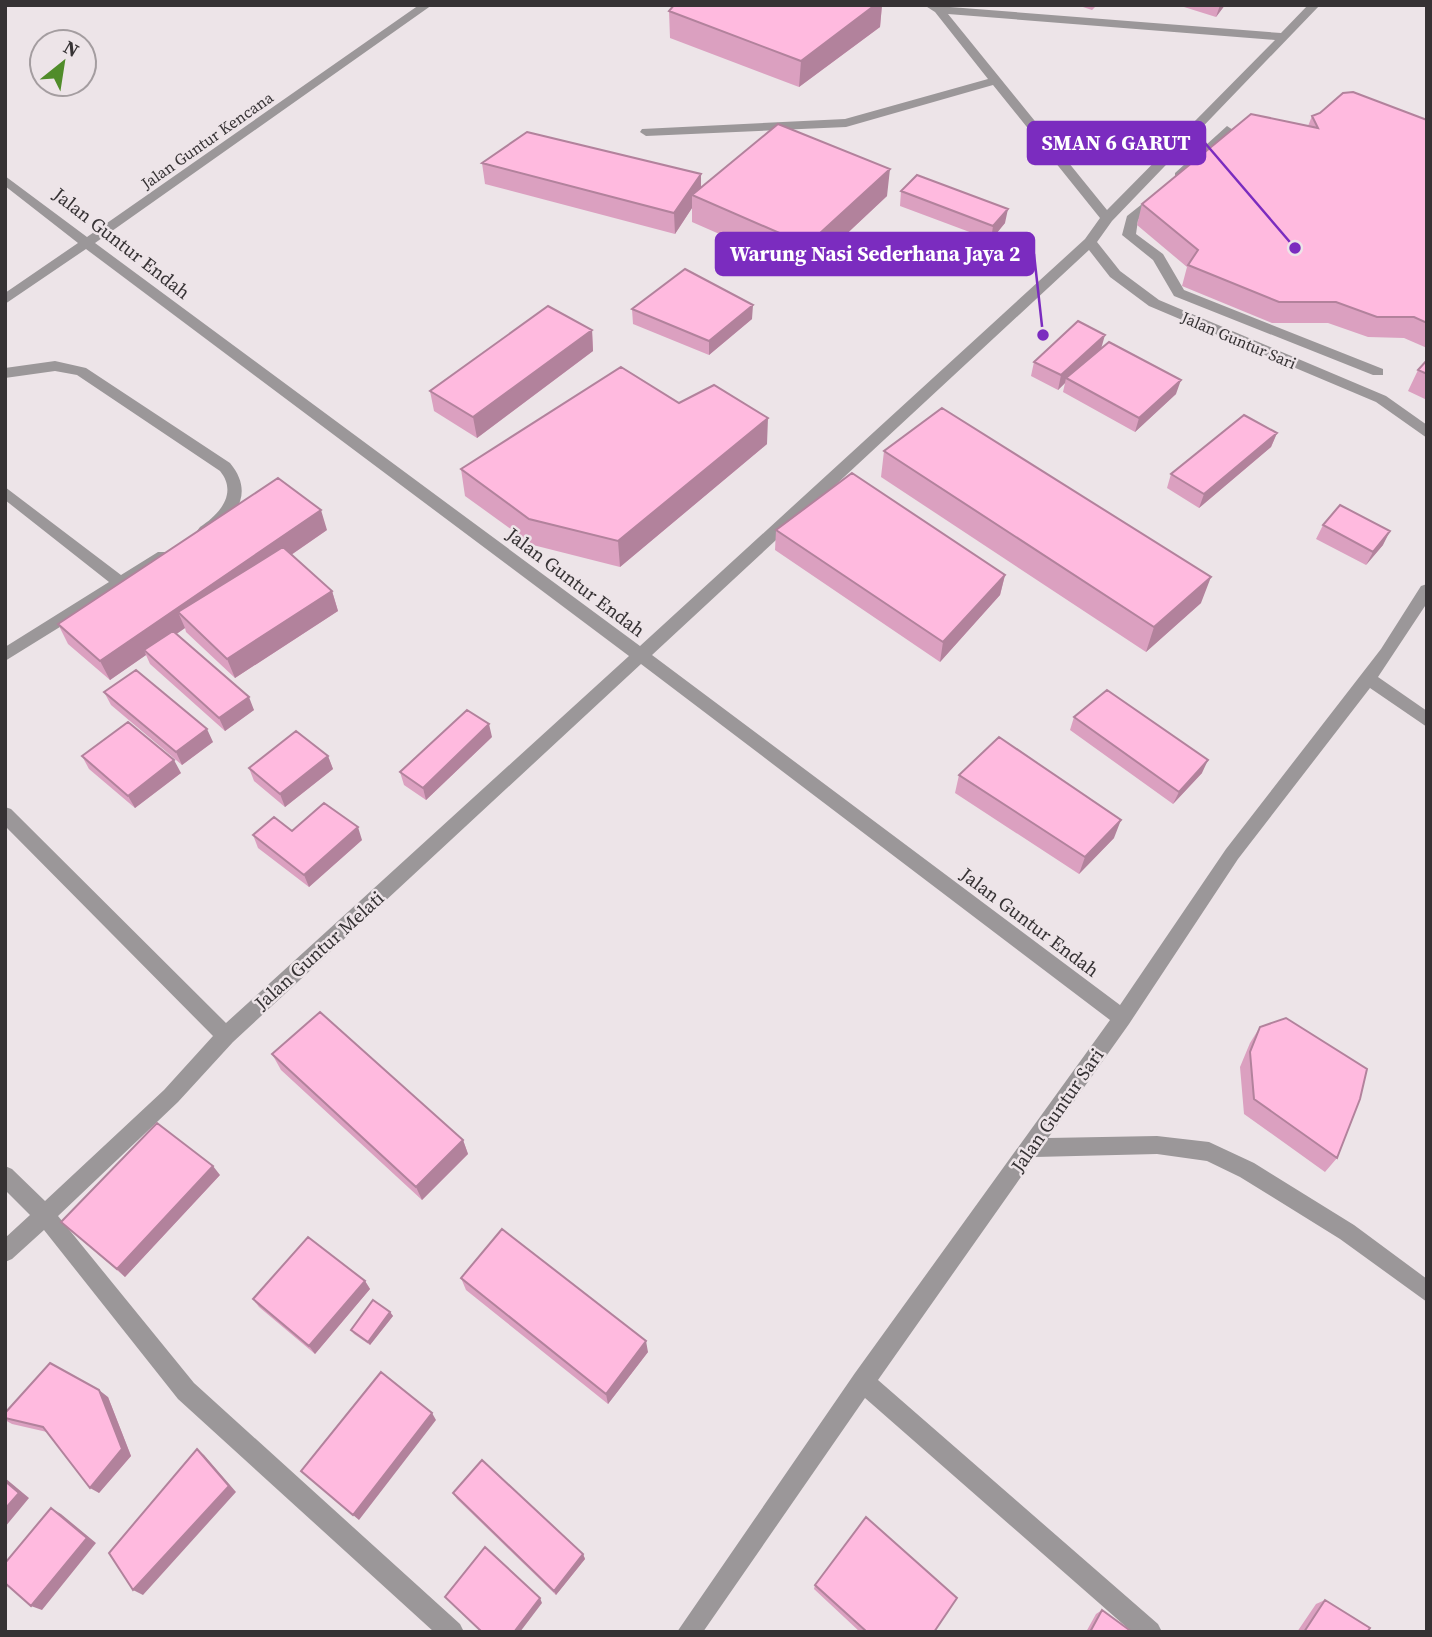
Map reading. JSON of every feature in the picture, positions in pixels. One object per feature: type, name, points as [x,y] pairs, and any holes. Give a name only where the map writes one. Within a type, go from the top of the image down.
[{"type":"street","name":"Jalan Guntur Kencana","points":[[5,300],[427,5]]},
{"type":"street","points":[[1090,242],[1107,218],[1315,5]]},
{"type":"street","points":[[934,8],[1285,37]]},
{"type":"street","points":[[934,8],[1107,218]]},
{"type":"street","points":[[646,132],[846,123],[996,80]]},
{"type":"street","points":[[1201,122],[1234,131],[1132,219],[1129,235],[1158,257],[1179,293],[1378,372]]},
{"type":"street","name":"Jalan Guntur Endah","points":[[5,180],[1122,1018]]},
{"type":"street","name":"Jalan Guntur Sari","points":[[1090,242],[1115,274],[1154,303],[1381,399],[1427,433]]},
{"type":"street","name":"Jalan Guntur Melati","points":[[5,1252],[171,1096],[226,1036],[1090,242]]},
{"type":"street","points":[[5,373],[55,366],[81,371],[225,467],[234,480],[235,497],[211,527],[5,655]]},
{"type":"street","points":[[5,492],[120,582]]},
{"type":"street","name":"Jalan Guntur Sari","points":[[690,1632],[863,1381],[1122,1018],[1231,854],[1368,678],[1427,590]]},
{"type":"street","points":[[1368,678],[1427,720]]},
{"type":"street","points":[[5,814],[226,1036]]},
{"type":"street","points":[[1030,1148],[1157,1145],[1209,1152],[1247,1170],[1347,1232],[1427,1292]]},
{"type":"street","points":[[5,1176],[45,1215],[186,1391],[452,1632]]},
{"type":"street","points":[[863,1381],[1150,1632]]},
{"type":"building","points":[[674,5],[875,5],[801,61],[669,11]]},
{"type":"building","points":[[1353,92],[1427,120],[1427,323],[1414,317],[1377,317],[1336,302],[1279,302],[1188,265],[1198,250],[1142,204],[1251,114],[1318,128],[1312,116],[1320,113],[1343,93]]},
{"type":"building","points":[[778,124],[890,169],[807,245],[692,195]]},
{"type":"building","points":[[527,132],[701,174],[674,213],[482,163]]},
{"type":"building","points":[[917,175],[1008,209],[993,226],[901,191]]},
{"type":"building","points":[[685,269],[753,305],[709,341],[632,309]]},
{"type":"building","points":[[548,306],[592,330],[473,417],[430,391]]},
{"type":"building","points":[[1078,321],[1105,335],[1061,375],[1034,362]]},
{"type":"building","points":[[1109,342],[1181,380],[1139,418],[1066,378]]},
{"type":"building","points":[[1427,360],[1427,374],[1418,370]]},
{"type":"building","points":[[621,367],[679,403],[714,385],[768,418],[618,541],[529,519],[461,469]]},
{"type":"building","points":[[942,408],[1211,577],[1154,627],[884,451]]},
{"type":"building","points":[[1244,415],[1277,433],[1204,494],[1171,474]]},
{"type":"building","points":[[852,473],[1005,575],[943,642],[776,530]]},
{"type":"building","points":[[278,478],[321,510],[100,661],[58,624]]},
{"type":"building","points":[[1340,505],[1390,531],[1373,552],[1323,525]]},
{"type":"building","points":[[283,547],[332,591],[227,659],[178,612]]},
{"type":"building","points":[[173,631],[249,697],[219,718],[144,650]]},
{"type":"building","points":[[136,670],[207,729],[176,752],[104,692]]},
{"type":"building","points":[[1107,690],[1208,760],[1179,792],[1074,717]]},
{"type":"building","points":[[467,710],[489,724],[423,788],[400,772]]},
{"type":"building","points":[[128,722],[174,760],[128,796],[82,756]]},
{"type":"building","points":[[296,731],[328,756],[280,794],[249,768]]},
{"type":"building","points":[[999,737],[1121,820],[1085,857],[959,775]]},
{"type":"building","points":[[324,803],[358,827],[304,875],[253,835],[274,817],[292,831]]},
{"type":"building","points":[[320,1012],[463,1140],[416,1187],[272,1054]]},
{"type":"building","points":[[1286,1018],[1367,1069],[1360,1099],[1337,1158],[1254,1099],[1250,1052],[1260,1027]]},
{"type":"building","points":[[157,1123],[213,1166],[117,1269],[61,1222]]},
{"type":"building","points":[[502,1229],[646,1341],[606,1394],[461,1278]]},
{"type":"building","points":[[308,1237],[365,1281],[309,1346],[253,1299]]},
{"type":"building","points":[[373,1300],[390,1312],[368,1342],[351,1330]]},
{"type":"building","points":[[50,1363],[99,1390],[122,1449],[90,1488],[43,1427],[5,1418],[5,1413]]},
{"type":"building","points":[[381,1372],[432,1413],[353,1515],[301,1471]]},
{"type":"building","points":[[197,1449],[229,1486],[133,1590],[109,1553]]},
{"type":"building","points":[[482,1460],[583,1554],[554,1591],[453,1493]]},
{"type":"building","points":[[5,1481],[19,1493],[5,1509]]},
{"type":"building","points":[[51,1508],[87,1538],[31,1606],[5,1583],[5,1563]]},
{"type":"building","points":[[866,1517],[957,1598],[934,1632],[867,1632],[815,1585]]},
{"type":"building","points":[[485,1547],[540,1598],[514,1632],[482,1632],[445,1597]]},
{"type":"building","points":[[1325,1600],[1370,1628],[1367,1632],[1304,1632]]},
{"type":"building","points":[[1102,1610],[1132,1632],[1090,1632]]},
{"type":"place","name":"SMAN 6 GARUT","points":[[1295,248]]},
{"type":"place","name":"Warung Nasi Sederhana Jaya 2","points":[[1043,335]]}]
